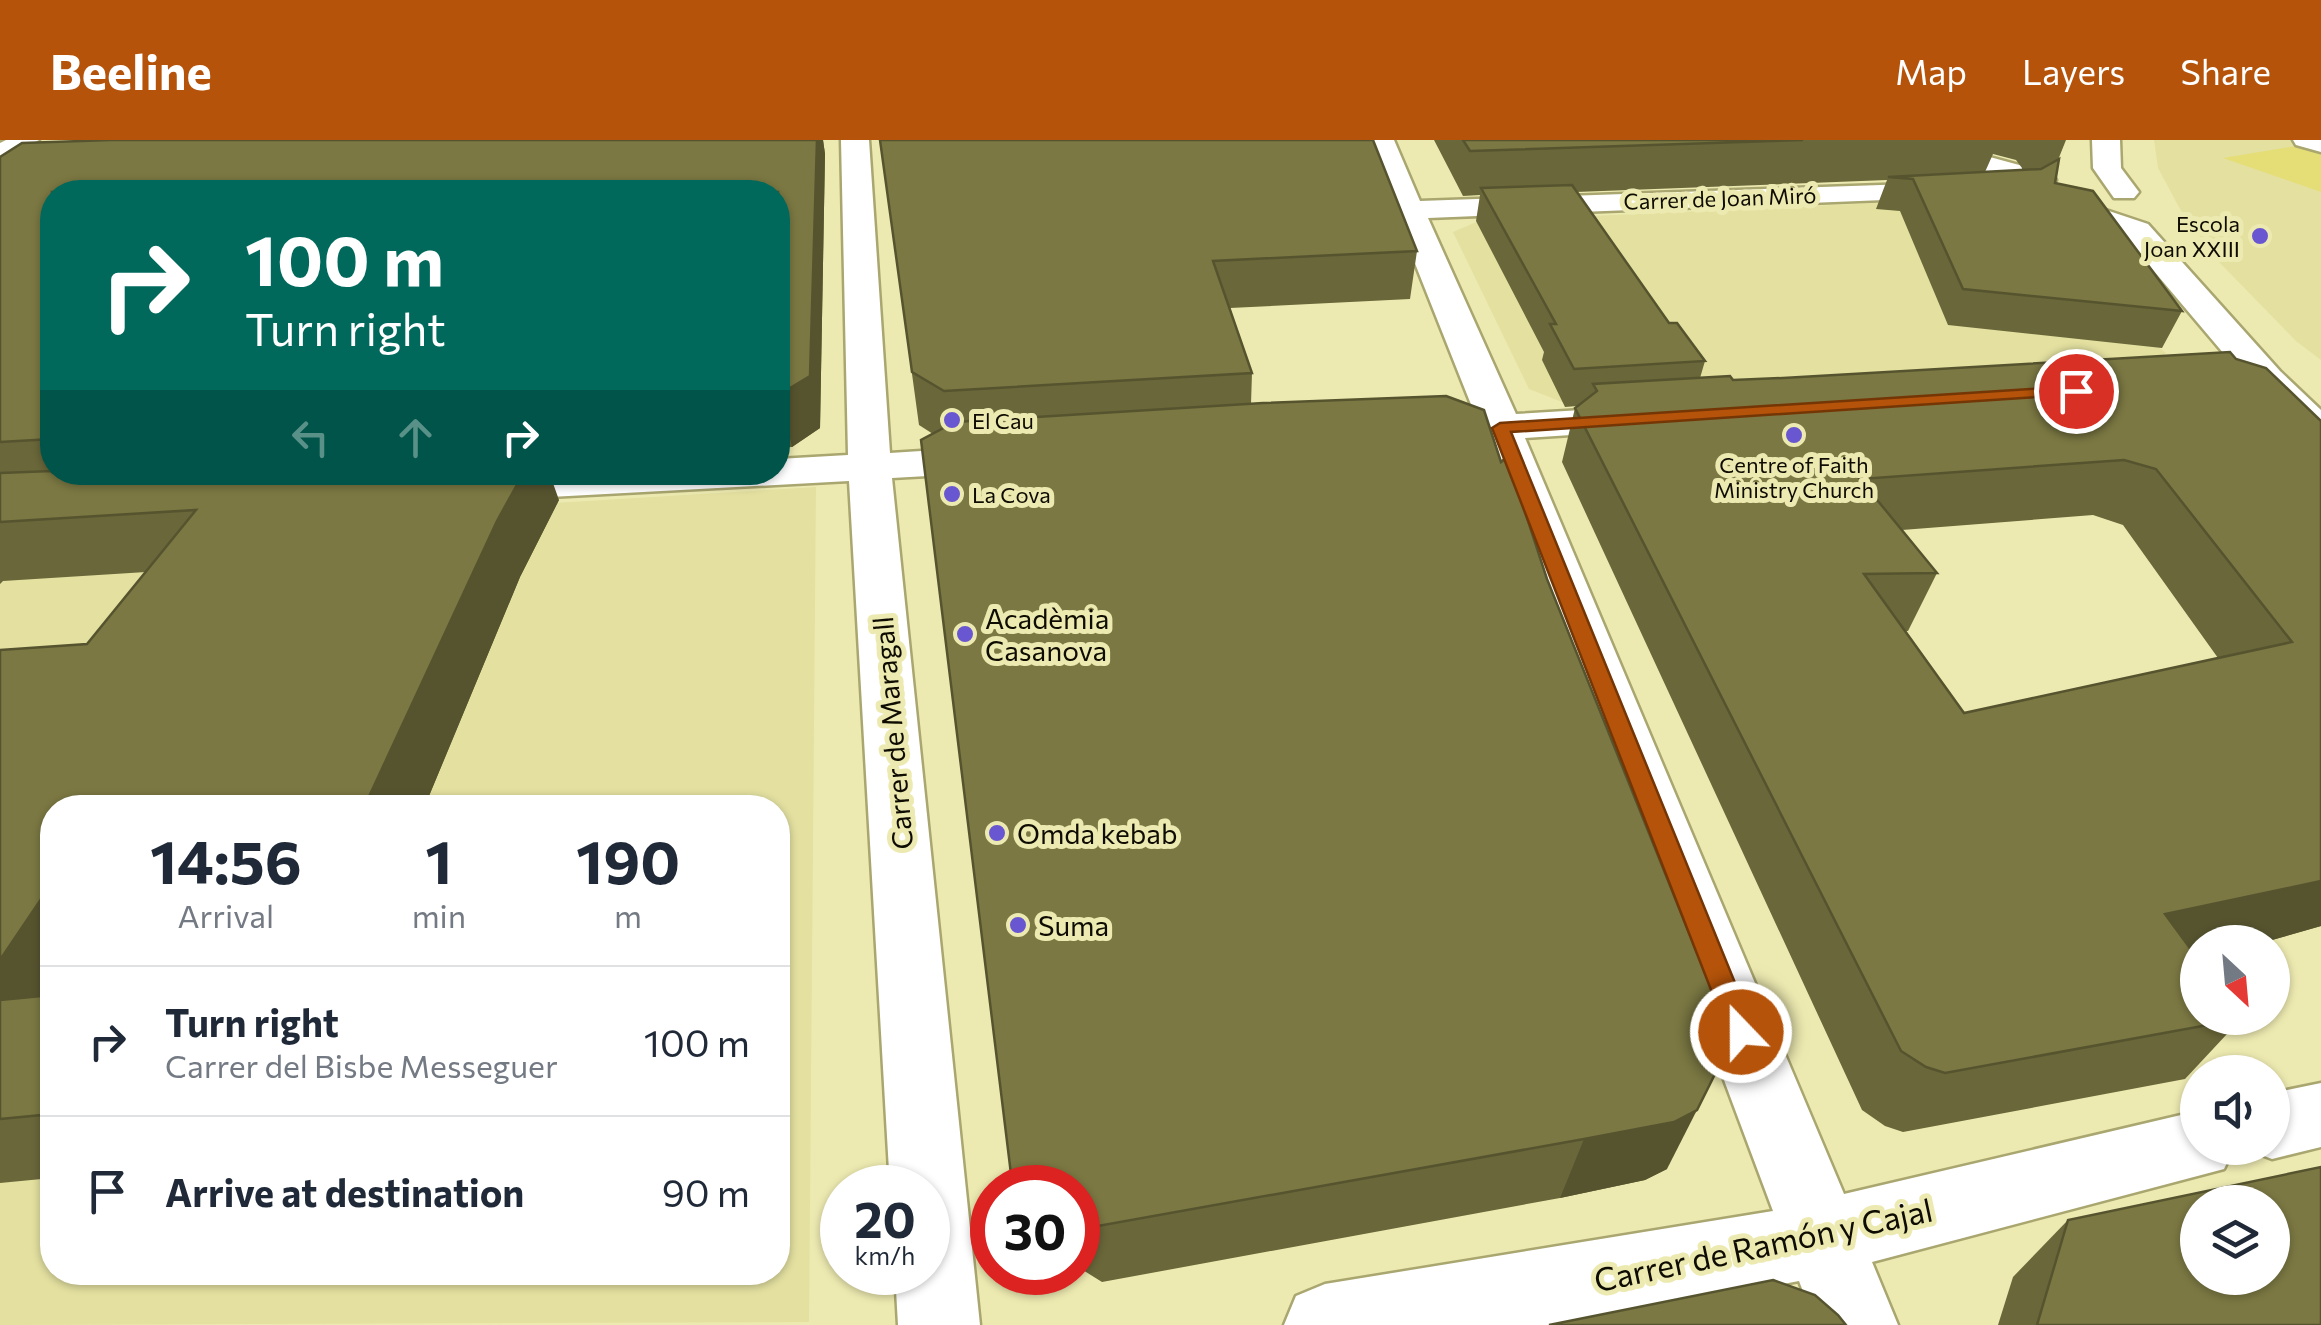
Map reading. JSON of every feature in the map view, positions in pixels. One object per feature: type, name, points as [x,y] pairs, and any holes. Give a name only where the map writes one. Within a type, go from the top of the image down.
[{"type":"street","points":[[6,168],[25,140]]},
{"type":"street","points":[[1380,140],[1500,428],[1858,1325]]},
{"type":"street","points":[[1896,140],[2089,184],[2266,379],[2321,432]]},
{"type":"street","points":[[2304,140],[2321,146]]},
{"type":"street","name":"Carrer de Maragall","points":[[852,141],[870,468],[939,1325]]},
{"type":"street","points":[[2089,184],[2088,213],[2052,205],[2030,194],[2089,184]]},
{"type":"street","name":"Carrer de Joan Miró","points":[[1412,210],[2089,184]]},
{"type":"street","points":[[2210,382],[2266,379]]},
{"type":"street","points":[[1380,435],[1678,416]]},
{"type":"street","points":[[790,471],[1027,458]]},
{"type":"street","points":[[431,490],[522,485]]},
{"type":"street","points":[[2290,1122],[2321,1114]]},
{"type":"street","name":"Carrer de Ramón y Cajal","points":[[1325,1325],[1762,1252],[2180,1150]]},
{"type":"shaded area","name":"Escola Joan XXIII","points":[[2154,140],[2290,140],[2321,150],[2321,360],[2296,341],[2219,262],[2180,209],[2158,168]]},
{"type":"shaded area","points":[[2296,146],[2321,154],[2321,192],[2223,158]]},
{"type":"shaded area","points":[[1966,199],[2166,353],[2150,367],[1562,402],[1529,389],[1453,232],[1479,221]]},
{"type":"shaded area","points":[[816,487],[809,1322],[0,1325],[0,537]]},
{"type":"building","points":[[817,140],[810,376],[790,388],[790,180],[40,180],[40,440],[0,442],[0,157],[22,143]]},
{"type":"building","points":[[880,140],[1373,140],[1417,251],[1213,261],[1252,373],[944,391],[912,372]]},
{"type":"building","points":[[1463,140],[1803,140],[1470,151]]},
{"type":"building","points":[[2059,159],[2055,183],[2093,191],[2182,311],[1963,289],[1913,179],[1888,177],[2041,169]]},
{"type":"building","points":[[1572,185],[1669,323],[1677,323],[1705,361],[1574,369],[1550,324],[1556,324],[1481,188]]},
{"type":"building","points":[[2230,352],[2236,359],[2266,368],[2321,421],[2321,881],[2165,914],[2180,934],[2180,1030],[1945,1073],[1926,1067],[1901,1051],[1575,408],[1597,391],[1593,384],[1730,376],[1733,380]],"holes":[[[2124,460],[2156,469],[2292,642],[1964,713],[1864,574],[1937,573],[1860,479]]]},
{"type":"building","points":[[1446,396],[1484,410],[1501,462],[1507,457],[1547,579],[1732,1040],[1697,1110],[1674,1122],[1100,1226],[1100,1165],[1010,1165],[921,440],[955,422]]},
{"type":"building","points":[[40,471],[40,485],[517,485],[370,795],[40,795],[40,901],[0,960],[0,650],[87,644],[196,510],[0,522],[0,473]]},
{"type":"building","points":[[40,996],[40,1115],[0,1119],[0,1000]]},
{"type":"building","points":[[2321,1167],[2321,1325],[2037,1325],[2068,1220],[2180,1197],[2180,1295],[2290,1295],[2290,1185],[2235,1185]]},
{"type":"building","points":[[1773,1280],[1815,1295],[1846,1325],[1549,1325]]},
{"type":"place","name":"Escola Joan XXIII","points":[[2260,236]]},
{"type":"place","name":"El Cau","points":[[952,420]]},
{"type":"place","name":"Centre of Faith Ministry Church","points":[[1794,435]]},
{"type":"place","name":"La Cova","points":[[952,494]]},
{"type":"place","name":"Acadèmia Casanova","points":[[965,634]]},
{"type":"place","name":"Omda kebab","points":[[997,833]]},
{"type":"place","name":"Suma","points":[[1018,925]]},
{"type":"route","points":[[1741,1032],[1500,428],[2076,391]]}]
